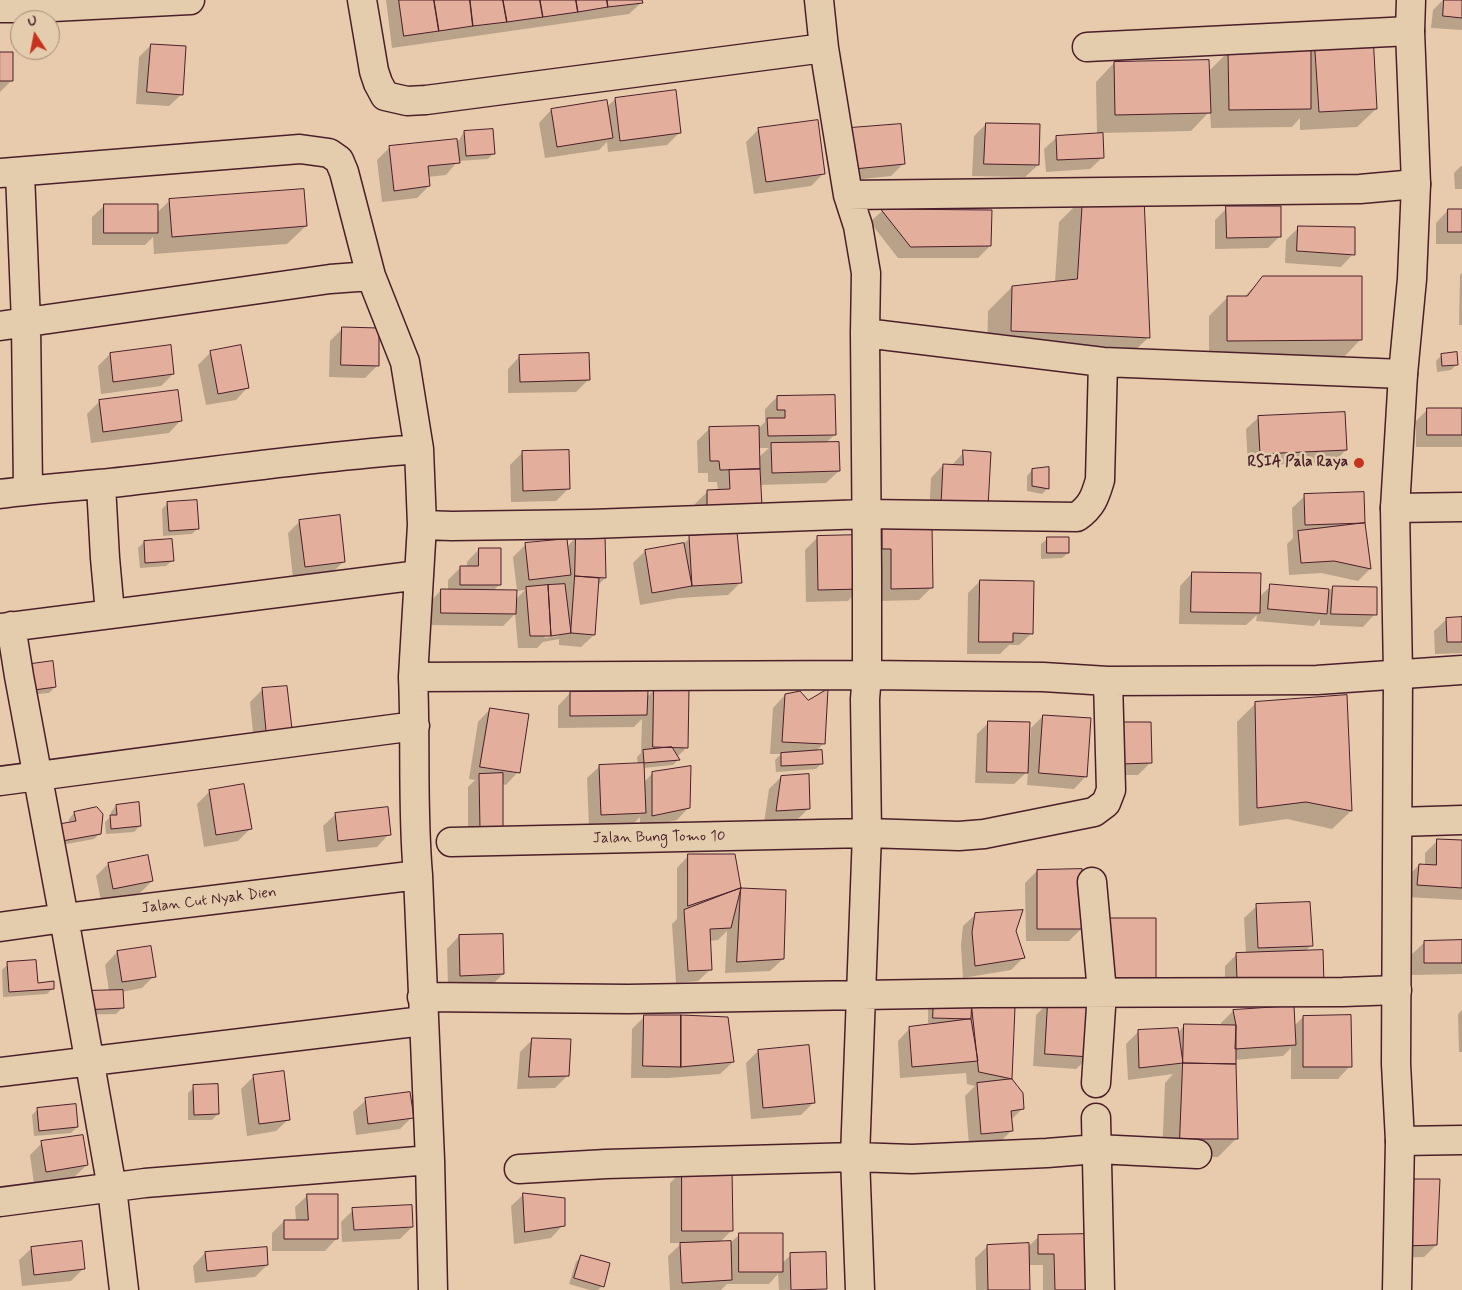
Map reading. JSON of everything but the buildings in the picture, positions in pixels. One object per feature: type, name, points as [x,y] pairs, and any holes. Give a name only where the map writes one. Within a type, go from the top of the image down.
[{"type":"street","points":[[0,8],[33,4],[190,0]]},
{"type":"street","points":[[362,0],[378,83],[385,96],[406,101],[426,100],[824,48]]},
{"type":"street","points":[[819,0],[824,48],[848,195],[858,226],[866,273],[864,333],[867,833],[855,1157],[860,1290]]},
{"type":"street","points":[[1397,1290],[1400,1141],[1396,1064],[1398,674],[1395,508],[1403,374],[1412,279],[1416,184],[1410,32],[1411,0]]},
{"type":"street","points":[[1087,47],[1410,32]]},
{"type":"street","points":[[28,490],[13,324],[10,173],[300,149],[329,153],[339,160],[344,172],[371,276],[405,362],[419,449],[422,525],[413,677],[416,726],[415,842],[430,1160],[433,1290]]},
{"type":"street","points":[[848,195],[1360,189],[1416,184]]},
{"type":"street","points":[[13,324],[330,279],[371,276]]},
{"type":"street","points":[[864,333],[1103,362],[1403,374]]},
{"type":"street","points":[[422,525],[591,524],[866,514],[1077,517],[1088,509],[1100,480],[1103,362]]},
{"type":"street","points":[[0,494],[373,452],[419,449]]},
{"type":"street","points":[[101,484],[104,558],[110,613]]},
{"type":"street","points":[[1395,508],[1462,507]]},
{"type":"street","points":[[124,1290],[112,1188],[64,918],[6,627],[419,575]]},
{"type":"street","points":[[413,677],[867,675],[1043,677],[1108,681],[1317,680],[1462,670]]},
{"type":"street","name":"Jalan Bung Tomo 10","points":[[451,842],[867,833],[959,836],[984,834],[1094,812],[1106,803],[1111,790],[1108,681]]},
{"type":"street","points":[[0,781],[416,726]]},
{"type":"street","points":[[1398,822],[1462,820]]},
{"type":"street","name":"Jalan Cut Nyak Dien","points":[[0,927],[418,875]]},
{"type":"street","points":[[1092,882],[1102,992],[1096,1083]]},
{"type":"street","points":[[0,1072],[89,1062],[423,1009],[628,999],[1396,990]]},
{"type":"street","points":[[1096,1118],[1100,1290]]},
{"type":"street","points":[[1400,1141],[1462,1140]]},
{"type":"street","points":[[519,1169],[606,1164],[855,1157],[912,1159],[1047,1154],[1097,1149],[1197,1154]]},
{"type":"street","points":[[0,1202],[155,1182],[430,1160]]},
{"type":"place","name":"RSIA Pala Raya","points":[[1359,463]]}]
